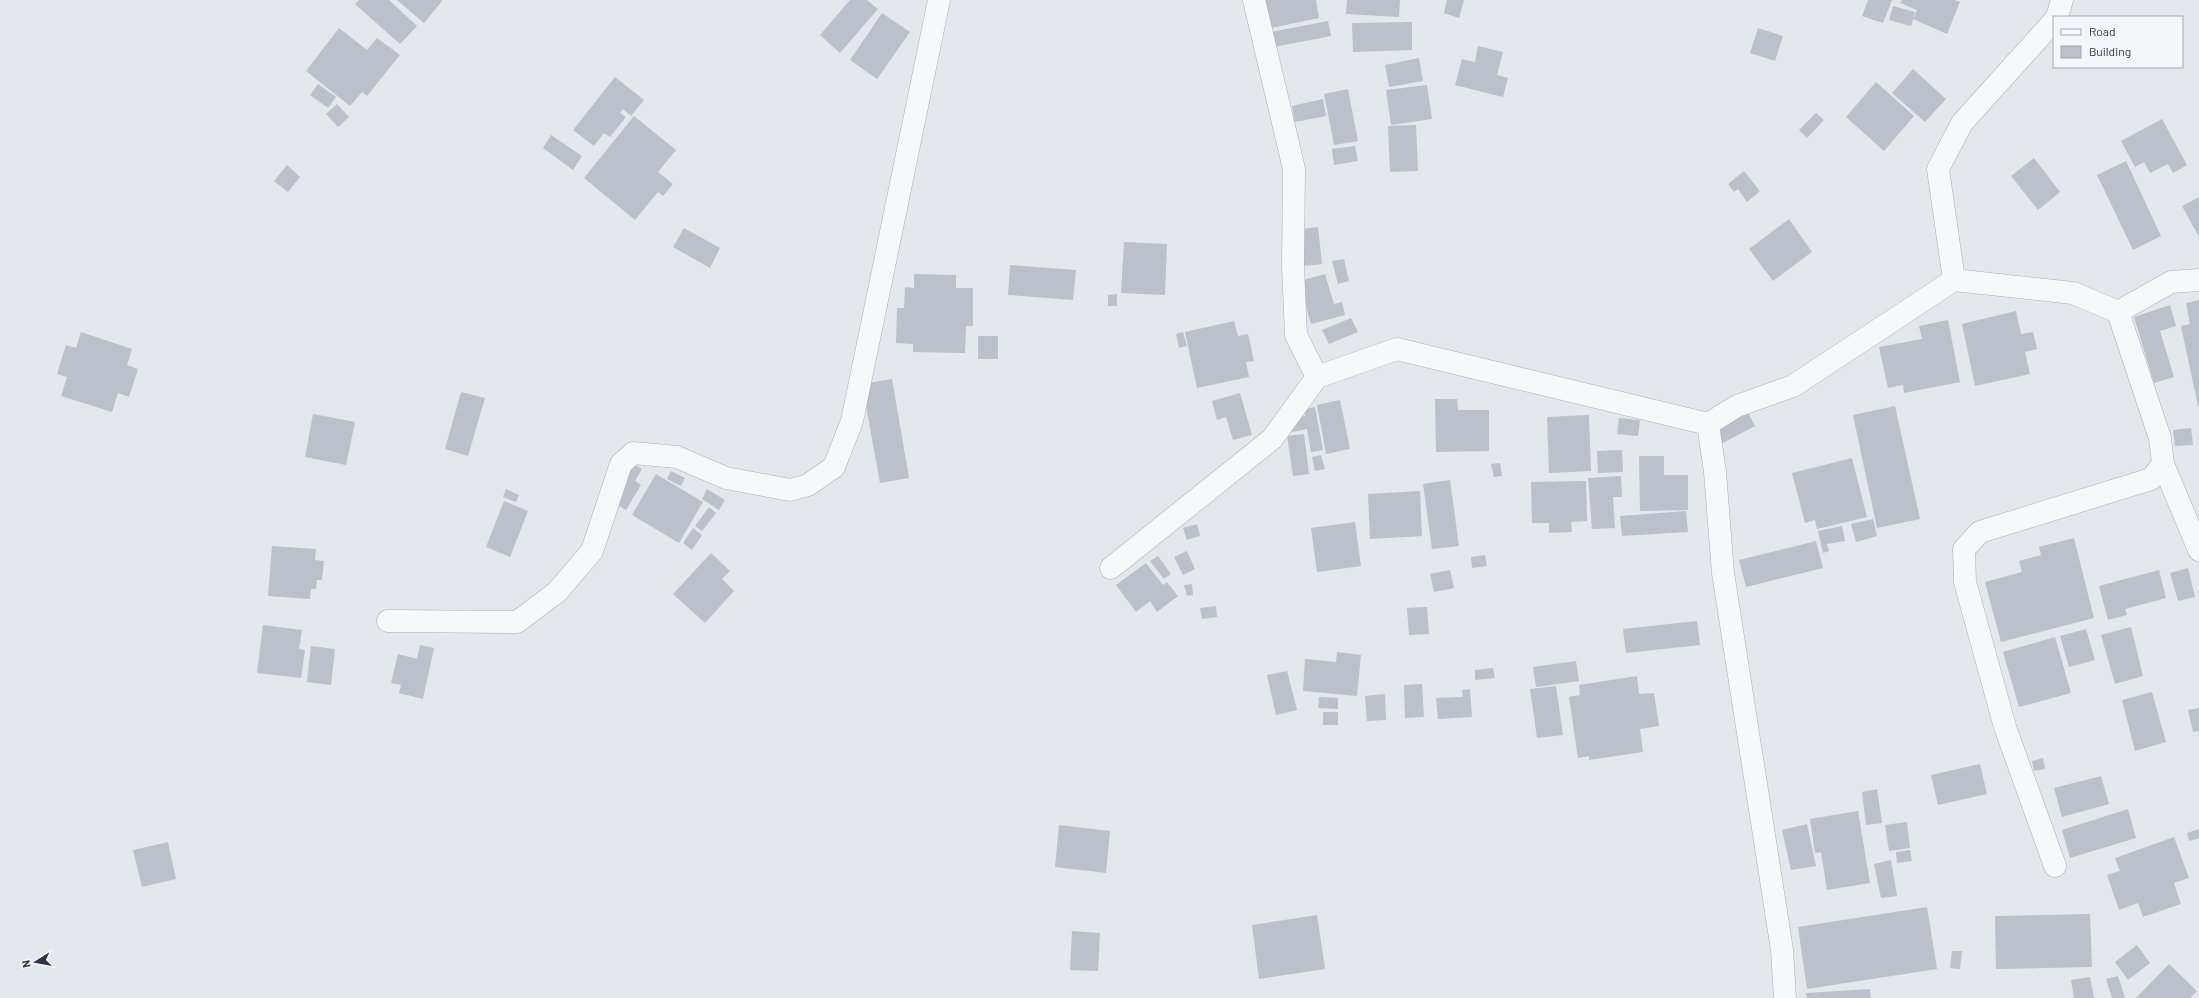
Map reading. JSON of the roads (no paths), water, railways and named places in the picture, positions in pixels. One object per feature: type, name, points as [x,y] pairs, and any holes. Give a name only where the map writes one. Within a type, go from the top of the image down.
[{"type":"street","points":[[388,621],[517,622],[556,592],[592,552],[621,464],[633,453],[677,457],[726,478],[790,490],[808,485],[834,467],[852,421],[939,0]]},
{"type":"street","points":[[1254,0],[1294,169],[1293,266],[1296,335],[1317,377]]},
{"type":"street","points":[[2057,16],[2062,0]]},
{"type":"street","points":[[1954,280],[1938,169],[1962,123],[2053,22]]},
{"type":"street","points":[[1111,568],[1272,439],[1317,377],[1397,349],[1708,424],[1737,406],[1792,386],[1954,280],[2072,293],[2118,312],[2160,438],[2163,464],[2199,550]]},
{"type":"street","points":[[2118,312],[2171,282],[2199,280]]},
{"type":"street","points":[[1708,424],[1723,573],[1782,950],[1786,998]]},
{"type":"street","points":[[2055,866],[2005,727],[1966,582],[1964,549],[1980,532],[2151,479],[2163,464]]}]
